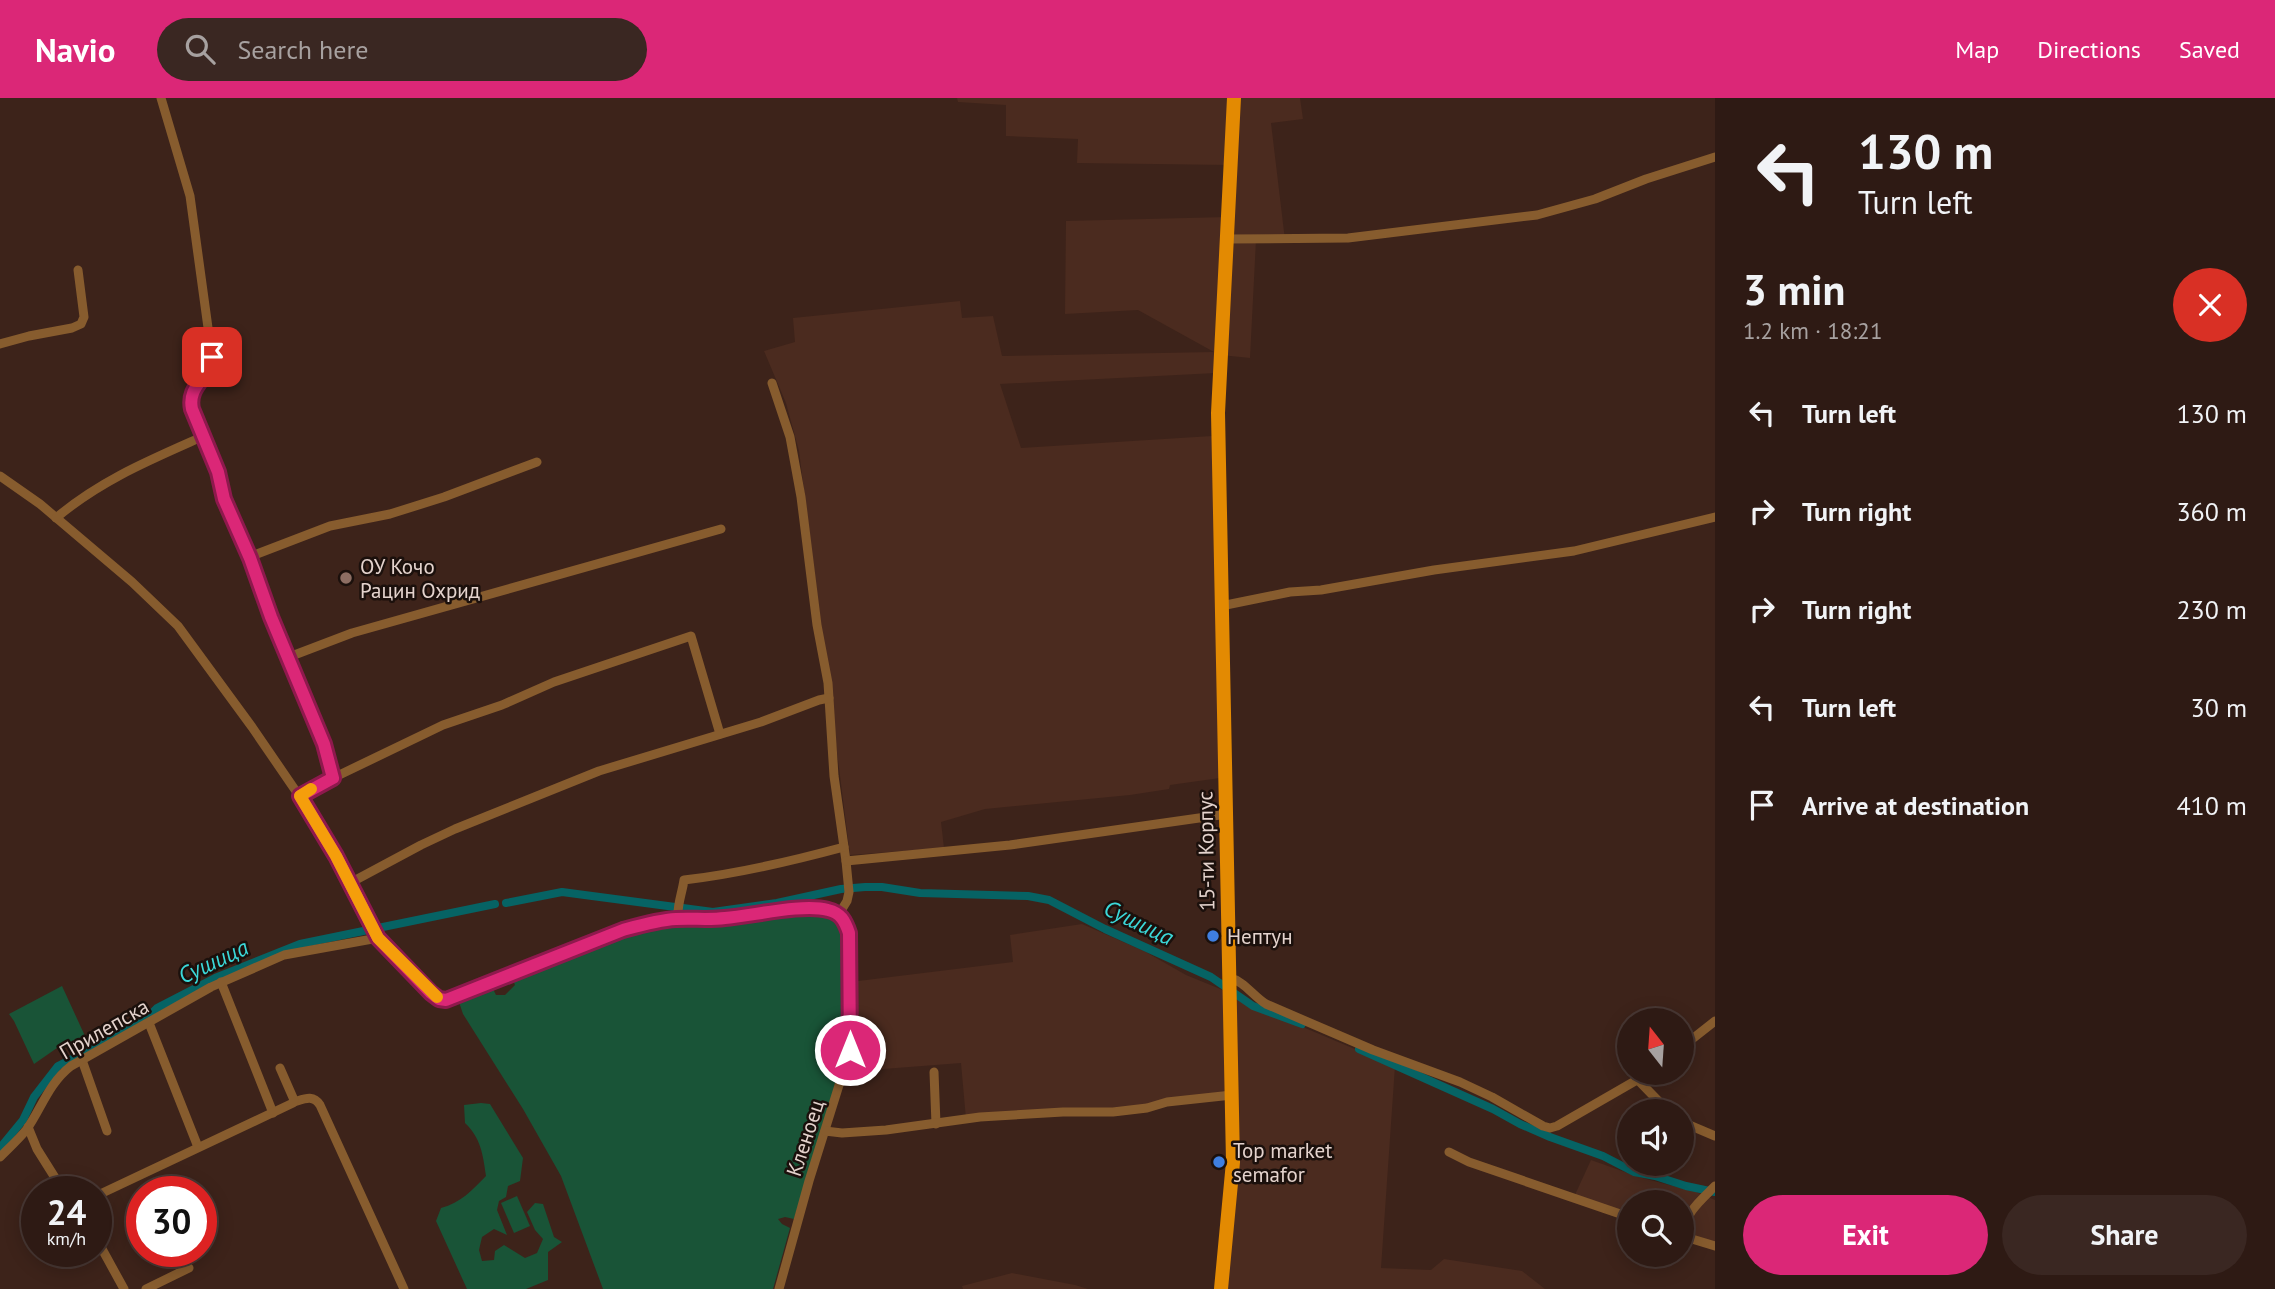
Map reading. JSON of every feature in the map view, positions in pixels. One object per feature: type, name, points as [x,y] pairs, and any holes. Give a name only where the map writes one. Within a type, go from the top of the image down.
[{"type":"main road","name":"15-ти Корпус","points":[[1222,1289],[1233,1162],[1217,413],[1234,98]]},
{"type":"street","points":[[161,98],[190,196],[211,345],[211,364],[190,399],[218,472],[224,499],[327,752],[333,778]]},
{"type":"street","points":[[1227,239],[1348,238],[1536,215],[1595,199],[1715,157]]},
{"type":"street","points":[[0,344],[81,324],[84,312],[78,270]]},
{"type":"street","points":[[0,475],[132,582],[178,626],[315,819],[378,938],[431,993],[446,1000],[623,930],[652,922],[678,909],[721,919],[817,909],[839,914],[847,901],[849,892],[834,776],[828,683],[790,437],[772,383]]},
{"type":"street","points":[[56,518],[92,490],[127,470],[204,436]]},
{"type":"street","points":[[249,557],[330,526],[390,514],[444,497],[537,462]]},
{"type":"street","points":[[1221,606],[1290,592],[1321,590],[1414,573],[1574,551],[1715,517]]},
{"type":"street","points":[[289,657],[352,633],[721,529]]},
{"type":"street","points":[[300,796],[443,725],[502,705],[555,682],[691,636],[720,734]]},
{"type":"street","points":[[350,883],[421,845],[599,771],[828,698]]},
{"type":"street","points":[[846,861],[1010,845],[1227,814]]},
{"type":"street","points":[[678,909],[684,880],[798,860],[844,847]]},
{"type":"street","name":"Кленоец","points":[[779,1289],[844,1072],[851,1039],[849,933],[839,914]]},
{"type":"street","name":"Прилепска","points":[[0,1157],[28,1127],[48,1090],[62,1073],[82,1060],[221,982],[284,956],[378,938]]},
{"type":"street","points":[[1230,980],[1238,979],[1266,1004],[1373,1050],[1460,1082],[1546,1127],[1557,1126],[1629,1085]]},
{"type":"street","points":[[221,982],[273,1113]]},
{"type":"street","points":[[1694,1038],[1715,1021]]},
{"type":"street","points":[[149,1023],[198,1147]]},
{"type":"street","points":[[82,1060],[107,1130]]},
{"type":"street","points":[[280,1068],[294,1102]]},
{"type":"street","points":[[934,1072],[936,1124]]},
{"type":"street","points":[[1643,1085],[1656,1099]]},
{"type":"street","points":[[825,1131],[842,1133],[980,1117],[1113,1112],[1147,1108],[1167,1102],[1232,1095]]},
{"type":"street","points":[[112,1188],[294,1102],[310,1097],[320,1105],[404,1289]]},
{"type":"street","points":[[28,1127],[37,1149],[54,1176]]},
{"type":"street","points":[[1694,1127],[1715,1136]]},
{"type":"street","points":[[1449,1152],[1469,1162],[1617,1213]]},
{"type":"street","points":[[1694,1207],[1713,1189]]},
{"type":"street","points":[[1694,1240],[1715,1246]]},
{"type":"street","points":[[112,1267],[124,1289]]},
{"type":"street","points":[[146,1289],[189,1268]]},
{"type":"shaded area","points":[[957,98],[1300,98],[1303,119],[1271,123],[1285,240],[1256,240],[1250,358],[1221,355],[1216,373],[1000,384],[1021,448],[1212,436],[1220,778],[1170,785],[1169,789],[1130,795],[985,809],[941,822],[944,848],[850,855],[799,451],[786,403],[764,351],[795,342],[793,318],[960,301],[962,318],[993,316],[1002,356],[1214,352],[1138,310],[1065,314],[1066,221],[1227,217],[1230,165],[1077,163],[1078,139],[1006,136],[1006,105],[958,102]]},
{"type":"shaded area","points":[[1082,924],[1144,951],[1186,975],[1230,993],[1253,1006],[1395,1066],[1381,1268],[1431,1270],[1444,1259],[1522,1271],[1545,1289],[1221,1289],[1232,1095],[1147,1108],[966,1119],[961,1063],[844,1072],[850,982],[1013,962],[1010,935]]},
{"type":"shaded area","points":[[1591,1160],[1617,1169],[1617,1176],[1636,1176],[1688,1190],[1617,1190],[1617,1213],[1574,1197]]},
{"type":"shaded area","points":[[1694,1191],[1715,1200],[1715,1246],[1694,1240]]},
{"type":"shaded area","points":[[1012,1273],[1088,1289],[963,1289],[962,1286]]},
{"type":"green space","points":[[806,914],[830,917],[843,937],[844,1045],[838,1076],[794,1219],[778,1219],[790,1228],[773,1289],[603,1289],[561,1176],[523,1109],[463,1014],[459,1002],[492,987],[496,995],[505,995],[515,985],[513,980],[640,932],[668,925]]},
{"type":"green space","points":[[62,986],[85,1036],[57,1048],[34,1064],[9,1014]]},
{"type":"green space","points":[[490,1104],[523,1158],[520,1181],[508,1186],[506,1197],[499,1201],[497,1210],[507,1235],[494,1229],[482,1237],[479,1250],[482,1261],[494,1260],[495,1251],[504,1245],[525,1258],[537,1253],[543,1239],[535,1230],[527,1212],[535,1203],[543,1204],[554,1237],[562,1242],[548,1252],[548,1280],[526,1289],[467,1289],[436,1221],[441,1208],[460,1199],[486,1176],[478,1141],[465,1123],[464,1105]]},
{"type":"green space","points":[[517,1196],[530,1226],[514,1233],[501,1203]]},
{"type":"waterway","name":"Сушица","points":[[506,903],[562,892],[713,912],[865,887],[920,893],[1028,896],[1049,900],[1105,929],[1211,977],[1253,1006],[1302,1024]]},
{"type":"waterway","name":"Сушица","points":[[0,1148],[23,1120],[34,1097],[58,1066],[106,1042],[157,1008],[215,978],[300,944],[495,904]]},
{"type":"waterway","name":"Сушица","points":[[1359,1049],[1493,1109],[1520,1124],[1603,1156],[1634,1172],[1715,1192]]},
{"type":"slow traffic","points":[[311,789],[300,796],[336,856],[378,938],[437,997]]},
{"type":"place","name":"ОУ Кочо Рацин Охрид","points":[[346,578]]},
{"type":"place","name":"Нептун","points":[[1213,936]]},
{"type":"place","name":"Top market semafor","points":[[1219,1162]]},
{"type":"route","points":[[212,357],[208,371],[192,393],[192,409],[218,472],[224,499],[330,760],[333,778],[300,796],[336,856],[378,938],[431,993],[446,1000],[623,930],[652,922],[678,918],[721,919],[801,909],[828,910],[839,914],[849,933],[850,1050]]}]
